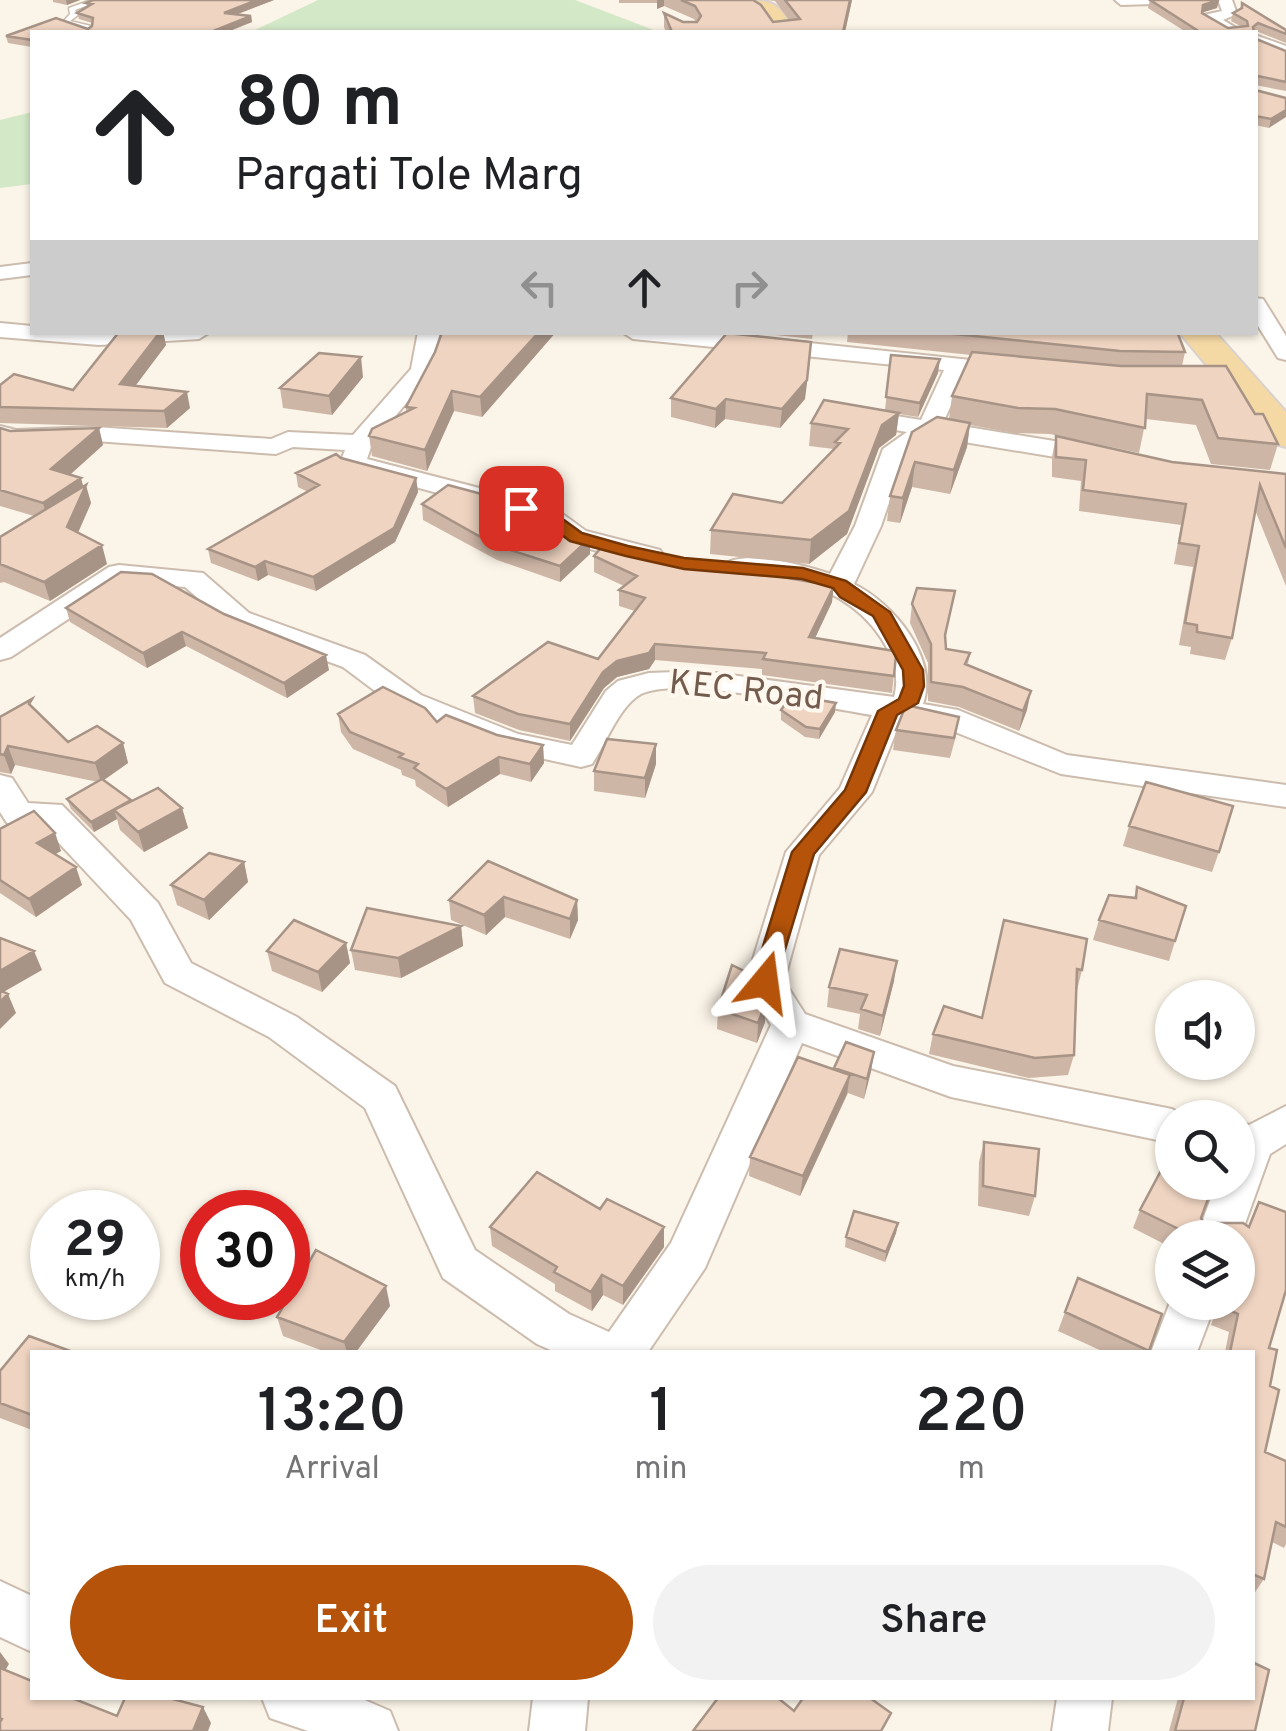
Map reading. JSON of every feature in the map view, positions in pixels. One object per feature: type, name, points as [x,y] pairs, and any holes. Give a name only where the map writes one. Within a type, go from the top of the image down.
[{"type":"main road","points":[[751,0],[772,12],[783,30]]},
{"type":"main road","points":[[1189,339],[1235,380],[1286,435]]},
{"type":"street","points":[[1120,1],[1154,0]]},
{"type":"street","points":[[1225,0],[1230,14],[1208,18],[1232,30]]},
{"type":"street","points":[[1258,41],[1285,48]]},
{"type":"street","points":[[0,273],[30,269]]},
{"type":"street","points":[[1258,309],[1286,352]]},
{"type":"street","points":[[0,330],[30,332]]},
{"type":"street","points":[[66,335],[149,335]]},
{"type":"street","points":[[428,335],[422,372],[394,399],[360,442],[353,462],[544,514],[576,537],[684,563]]},
{"type":"street","points":[[682,335],[925,350],[958,364],[1027,372]]},
{"type":"street","points":[[840,584],[868,526],[895,449],[928,430],[958,364]]},
{"type":"street","points":[[1198,381],[1235,380]]},
{"type":"street","points":[[824,411],[1115,460]]},
{"type":"street","points":[[0,433],[16,437],[95,434],[276,447],[288,439],[360,442]]},
{"type":"street","points":[[714,565],[803,574],[840,584],[847,593],[880,612],[913,670],[914,686],[908,703],[888,711],[855,792],[803,852],[765,982],[791,1024],[951,1081],[1155,1123]]},
{"type":"street","name":"KEC Road","points":[[0,651],[120,574],[193,579],[239,619],[354,661],[410,702],[510,742],[581,757],[617,698],[629,688],[649,682],[702,680],[947,717],[1061,764],[1286,796]]},
{"type":"street","points":[[0,786],[19,815],[50,813],[145,912],[178,973],[283,1026],[382,1097],[459,1264],[554,1329],[599,1350]]},
{"type":"street","points":[[623,1350],[690,1254],[729,1156],[791,1024]]},
{"type":"street","points":[[1225,1220],[1259,1135]]},
{"type":"street","points":[[1175,1350],[1186,1320]]},
{"type":"street","points":[[0,1608],[30,1625]]},
{"type":"street","points":[[306,1700],[370,1731]]},
{"type":"street","points":[[557,1731],[562,1700]]},
{"type":"street","points":[[1080,1731],[1085,1700]]},
{"type":"lane","points":[[88,30],[64,22],[74,15],[71,9],[98,0]]},
{"type":"green space","points":[[318,0],[575,0],[654,30],[255,30]]},
{"type":"green space","points":[[30,112],[30,184],[0,188],[0,120]]},
{"type":"building","points":[[257,0],[224,13],[251,16],[216,30],[30,30],[30,40],[6,36],[56,18],[88,29],[93,18],[77,13],[92,4],[86,3]]},
{"type":"building","points":[[681,0],[753,0],[773,22],[800,19],[785,0],[850,0],[843,30],[671,30],[664,13],[683,22],[697,22],[701,16],[695,6]]},
{"type":"building","points":[[1150,0],[1219,0],[1203,5],[1202,13],[1228,28],[1248,26],[1247,21],[1233,13],[1242,8],[1242,3],[1286,30],[1286,34],[1258,23],[1254,30],[1197,30]]},
{"type":"building","points":[[1258,40],[1286,51],[1286,82],[1258,76]]},
{"type":"building","points":[[1258,91],[1286,98],[1286,110],[1271,119],[1258,117]]},
{"type":"building","points":[[117,335],[158,335],[120,384],[187,392],[164,411],[0,407],[0,385],[14,374],[73,390]]},
{"type":"building","points":[[441,335],[536,335],[480,397],[452,391],[425,450],[369,436],[372,429],[414,408],[406,407]]},
{"type":"building","points":[[725,335],[811,342],[807,380],[782,409],[726,399],[716,409],[671,398]]},
{"type":"building","points":[[964,335],[1178,335],[1185,352],[1120,351]]},
{"type":"building","points":[[972,352],[1121,366],[1226,366],[1255,414],[1263,414],[1278,444],[1218,438],[1202,400],[1147,394],[1145,428],[1055,409],[1018,408],[952,396]]},
{"type":"building","points":[[319,353],[361,357],[329,396],[280,388]]},
{"type":"building","points":[[891,355],[940,359],[920,403],[886,397]]},
{"type":"building","points":[[824,400],[899,413],[882,425],[849,511],[811,540],[711,530],[733,494],[782,503],[840,443],[835,442],[848,429],[811,423]]},
{"type":"building","points":[[937,417],[970,423],[954,470],[915,462],[903,498],[890,496],[912,432]]},
{"type":"building","points":[[0,428],[99,428],[51,469],[81,478],[43,503],[0,490]]},
{"type":"building","points":[[1056,436],[1172,462],[1286,474],[1286,548],[1260,485],[1232,638],[1197,632],[1197,625],[1185,623],[1199,546],[1179,543],[1186,504],[1083,490],[1086,460],[1056,457]]},
{"type":"building","points":[[336,454],[416,478],[394,528],[313,577],[265,561],[255,567],[208,549],[319,485],[296,473]]},
{"type":"building","points":[[86,485],[67,527],[102,545],[44,582],[0,564],[0,537]]},
{"type":"building","points":[[448,485],[534,508],[519,518],[590,538],[560,566],[495,545],[422,504]]},
{"type":"building","points":[[606,542],[684,559],[785,568],[776,576],[834,586],[809,637],[894,651],[894,676],[763,659],[766,653],[655,644],[649,653],[617,661],[603,672],[570,724],[518,714],[473,696],[548,642],[598,659],[645,598],[619,590],[637,576],[594,556]]},
{"type":"building","points":[[121,572],[152,574],[224,614],[326,655],[284,683],[182,632],[143,653],[66,608]]},
{"type":"building","points":[[917,588],[955,591],[945,635],[946,649],[970,653],[965,664],[1031,691],[1023,711],[963,687],[931,682],[931,644],[912,604]]},
{"type":"building","points":[[383,687],[425,708],[437,722],[446,715],[497,735],[543,745],[530,764],[499,757],[446,789],[414,768],[418,764],[399,757],[403,754],[350,732],[338,714]]},
{"type":"building","points":[[792,695],[836,703],[820,729],[806,727],[781,710]]},
{"type":"building","points":[[32,699],[29,704],[68,742],[97,726],[123,743],[95,763],[8,746],[4,755],[0,754],[0,717]]},
{"type":"building","points":[[906,705],[959,717],[954,738],[896,730]]},
{"type":"building","points":[[607,739],[656,744],[645,778],[594,771]]},
{"type":"building","points":[[102,779],[131,800],[91,822],[67,799]]},
{"type":"building","points":[[1146,782],[1233,806],[1219,852],[1129,826]]},
{"type":"building","points":[[158,788],[182,808],[138,832],[114,810]]},
{"type":"building","points":[[34,811],[55,833],[37,843],[76,867],[29,899],[0,880],[0,829]]},
{"type":"building","points":[[209,853],[244,862],[204,900],[171,885]]},
{"type":"building","points":[[488,861],[577,900],[570,919],[504,897],[484,915],[449,900]]},
{"type":"building","points":[[1137,887],[1186,906],[1175,941],[1099,920],[1109,895],[1136,898]]},
{"type":"building","points":[[367,908],[461,926],[398,958],[351,950]]},
{"type":"building","points":[[294,920],[346,943],[318,972],[267,951]]},
{"type":"building","points":[[1004,920],[1087,939],[1082,970],[1077,969],[1074,1055],[1035,1058],[933,1034],[944,1006],[982,1018]]},
{"type":"building","points":[[0,938],[34,951],[0,971]]},
{"type":"building","points":[[840,949],[897,961],[883,1016],[861,1009],[867,995],[829,987]]},
{"type":"building","points":[[732,965],[750,974],[766,1002],[758,1023],[718,1009]]},
{"type":"building","points":[[846,1042],[874,1052],[867,1079],[834,1068]]},
{"type":"building","points":[[798,1057],[850,1075],[803,1176],[750,1157]]},
{"type":"building","points":[[984,1142],[1039,1149],[1035,1196],[983,1186]]},
{"type":"building","points":[[537,1172],[600,1209],[607,1199],[664,1227],[623,1286],[602,1275],[591,1292],[554,1272],[557,1267],[490,1227]]},
{"type":"building","points":[[1155,1182],[1155,1200],[1208,1200],[1202,1220],[1160,1220],[1140,1210]]},
{"type":"building","points":[[1259,1202],[1286,1212],[1286,1290],[1269,1348],[1277,1350],[1270,1386],[1279,1390],[1265,1452],[1286,1461],[1286,1527],[1276,1522],[1264,1579],[1255,1575],[1255,1350],[1230,1350],[1237,1320],[1255,1320],[1255,1220],[1252,1220]]},
{"type":"building","points":[[854,1211],[898,1223],[886,1252],[846,1237]]},
{"type":"building","points":[[316,1250],[386,1286],[344,1342],[285,1320],[310,1320],[310,1260]]},
{"type":"building","points":[[1078,1278],[1155,1311],[1155,1320],[1160,1320],[1147,1350],[1065,1312]]},
{"type":"building","points":[[29,1336],[68,1350],[30,1350],[30,1414],[0,1403],[0,1371]]},
{"type":"building","points":[[1255,1663],[1269,1670],[1255,1731],[1175,1731],[1183,1700],[1255,1700]]},
{"type":"building","points":[[0,1668],[30,1680],[30,1700],[77,1700],[117,1716],[124,1700],[177,1700],[203,1707],[193,1731],[0,1731]]},
{"type":"building","points":[[716,1700],[780,1700],[794,1711],[802,1700],[873,1700],[891,1713],[881,1731],[693,1731]]},
{"type":"route","points":[[521,508],[544,514],[576,537],[626,550],[684,563],[803,574],[840,584],[847,593],[880,612],[913,670],[914,686],[908,703],[888,711],[855,792],[803,852],[765,982]]}]
